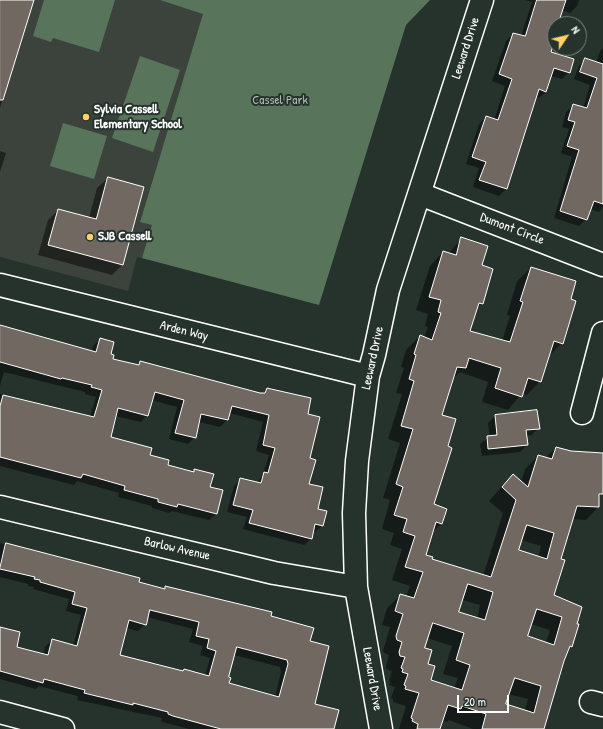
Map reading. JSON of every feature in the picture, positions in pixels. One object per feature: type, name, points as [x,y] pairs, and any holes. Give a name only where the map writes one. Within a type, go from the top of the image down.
[{"type":"street","name":"Leeward Drive","points":[[381,729],[356,587],[354,513],[357,461],[368,376],[388,290],[482,0]]},
{"type":"street","name":"Dumont Circle","points":[[420,194],[603,265]]},
{"type":"street","name":"Arden Way","points":[[0,285],[368,376]]},
{"type":"street","points":[[582,413],[603,333]]},
{"type":"street","name":"Barlow Avenue","points":[[0,507],[274,573],[356,587]]},
{"type":"street","points":[[0,712],[63,729]]},
{"type":"shaded area","name":"Sylvia Cassell Elementary School","points":[[0,0],[160,0],[204,13],[140,221],[152,224],[169,265],[137,257],[128,291],[0,257]]},
{"type":"green space","points":[[44,0],[115,0],[99,52],[53,38],[51,42],[33,36]]},
{"type":"green space","name":"Cassel Park","points":[[160,0],[430,0],[406,25],[319,305],[142,258],[152,225],[140,222],[203,14]]},
{"type":"green space","points":[[140,56],[180,70],[153,152],[112,138]]},
{"type":"green space","points":[[63,123],[107,136],[94,179],[50,166]]},
{"type":"building","points":[[0,0],[34,0],[3,100],[0,100]]},
{"type":"building","points":[[537,0],[566,0],[561,16],[547,16],[547,56],[564,56],[574,59],[570,73],[554,68],[546,92],[539,89],[507,189],[479,180],[486,162],[472,157],[486,116],[498,120],[512,79],[499,74],[513,33],[525,36]]},
{"type":"building","points":[[585,58],[603,64],[603,204],[594,201],[587,220],[560,211],[579,150],[567,146],[575,122],[568,120],[573,104],[587,108],[597,78],[580,72]]},
{"type":"building","name":"SJB Cassell","points":[[108,177],[144,187],[123,265],[48,245],[58,209],[96,219]]},
{"type":"building","points":[[461,237],[488,246],[482,265],[493,269],[483,304],[479,303],[470,331],[510,342],[523,302],[520,301],[531,267],[576,281],[571,299],[576,301],[563,344],[554,341],[541,382],[528,378],[522,397],[495,388],[501,368],[469,358],[466,368],[457,367],[442,415],[456,419],[448,446],[452,448],[434,504],[447,509],[442,524],[436,522],[426,555],[433,557],[432,559],[491,577],[516,500],[502,487],[513,474],[528,487],[538,455],[552,459],[556,447],[571,451],[603,453],[603,494],[599,494],[599,507],[577,506],[561,559],[565,560],[554,595],[582,607],[577,624],[579,624],[572,647],[570,646],[564,661],[544,729],[482,729],[486,714],[462,706],[461,709],[448,705],[440,729],[417,729],[418,724],[412,721],[413,719],[411,718],[419,693],[405,689],[406,686],[404,685],[408,674],[402,672],[403,669],[401,668],[405,657],[400,656],[399,652],[402,642],[397,640],[396,636],[403,614],[395,611],[400,594],[414,598],[423,572],[405,567],[415,536],[403,532],[407,519],[394,515],[403,487],[396,484],[413,429],[401,426],[414,381],[409,379],[416,355],[414,354],[420,335],[432,340],[441,313],[438,312],[441,300],[429,297],[443,251],[456,255]],"holes":[[[527,525],[554,533],[547,559],[519,550]],[[468,584],[493,592],[485,620],[459,612]],[[537,609],[562,617],[554,645],[528,636]],[[433,623],[464,633],[456,660],[470,665],[462,690],[431,680],[435,666],[428,664],[432,650],[425,648]],[[515,678],[541,686],[534,713],[506,704]]]},
{"type":"building","points":[[0,325],[96,352],[100,338],[114,342],[111,354],[114,355],[113,359],[139,365],[140,361],[260,393],[265,393],[267,388],[311,398],[308,414],[320,417],[310,458],[316,460],[309,484],[323,487],[318,509],[327,511],[323,526],[315,524],[312,539],[249,523],[253,510],[233,505],[240,478],[261,483],[264,472],[268,473],[275,448],[263,445],[269,415],[232,406],[228,420],[201,414],[196,438],[175,433],[184,400],[155,392],[148,416],[118,408],[111,437],[152,448],[150,455],[169,460],[168,465],[194,472],[194,469],[214,474],[210,487],[223,490],[217,514],[178,504],[177,507],[158,502],[158,499],[124,490],[125,486],[83,474],[81,478],[0,457],[0,406],[3,395],[94,417],[102,390],[91,387],[92,385],[61,379],[0,362]]},
{"type":"building","points":[[537,410],[540,429],[526,430],[528,445],[488,449],[487,436],[497,435],[495,415]]},
{"type":"building","points":[[6,543],[140,578],[139,582],[165,589],[165,586],[272,612],[271,616],[314,628],[310,641],[329,646],[315,704],[339,710],[334,729],[221,729],[173,716],[168,714],[168,712],[84,693],[85,690],[44,679],[43,683],[0,671],[0,627],[20,632],[17,647],[48,655],[52,639],[77,646],[87,608],[72,604],[75,592],[40,582],[40,580],[34,579],[35,577],[0,569]],"holes":[[[150,610],[199,622],[196,636],[209,639],[207,648],[216,651],[209,676],[120,655],[129,620],[146,625]],[[237,647],[287,660],[288,664],[279,697],[229,683],[231,678],[229,677]]]},
{"type":"place","name":"Sylvia Cassell Elementary School","points":[[86,117]]},
{"type":"place","name":"SJB Cassell","points":[[90,237]]}]
